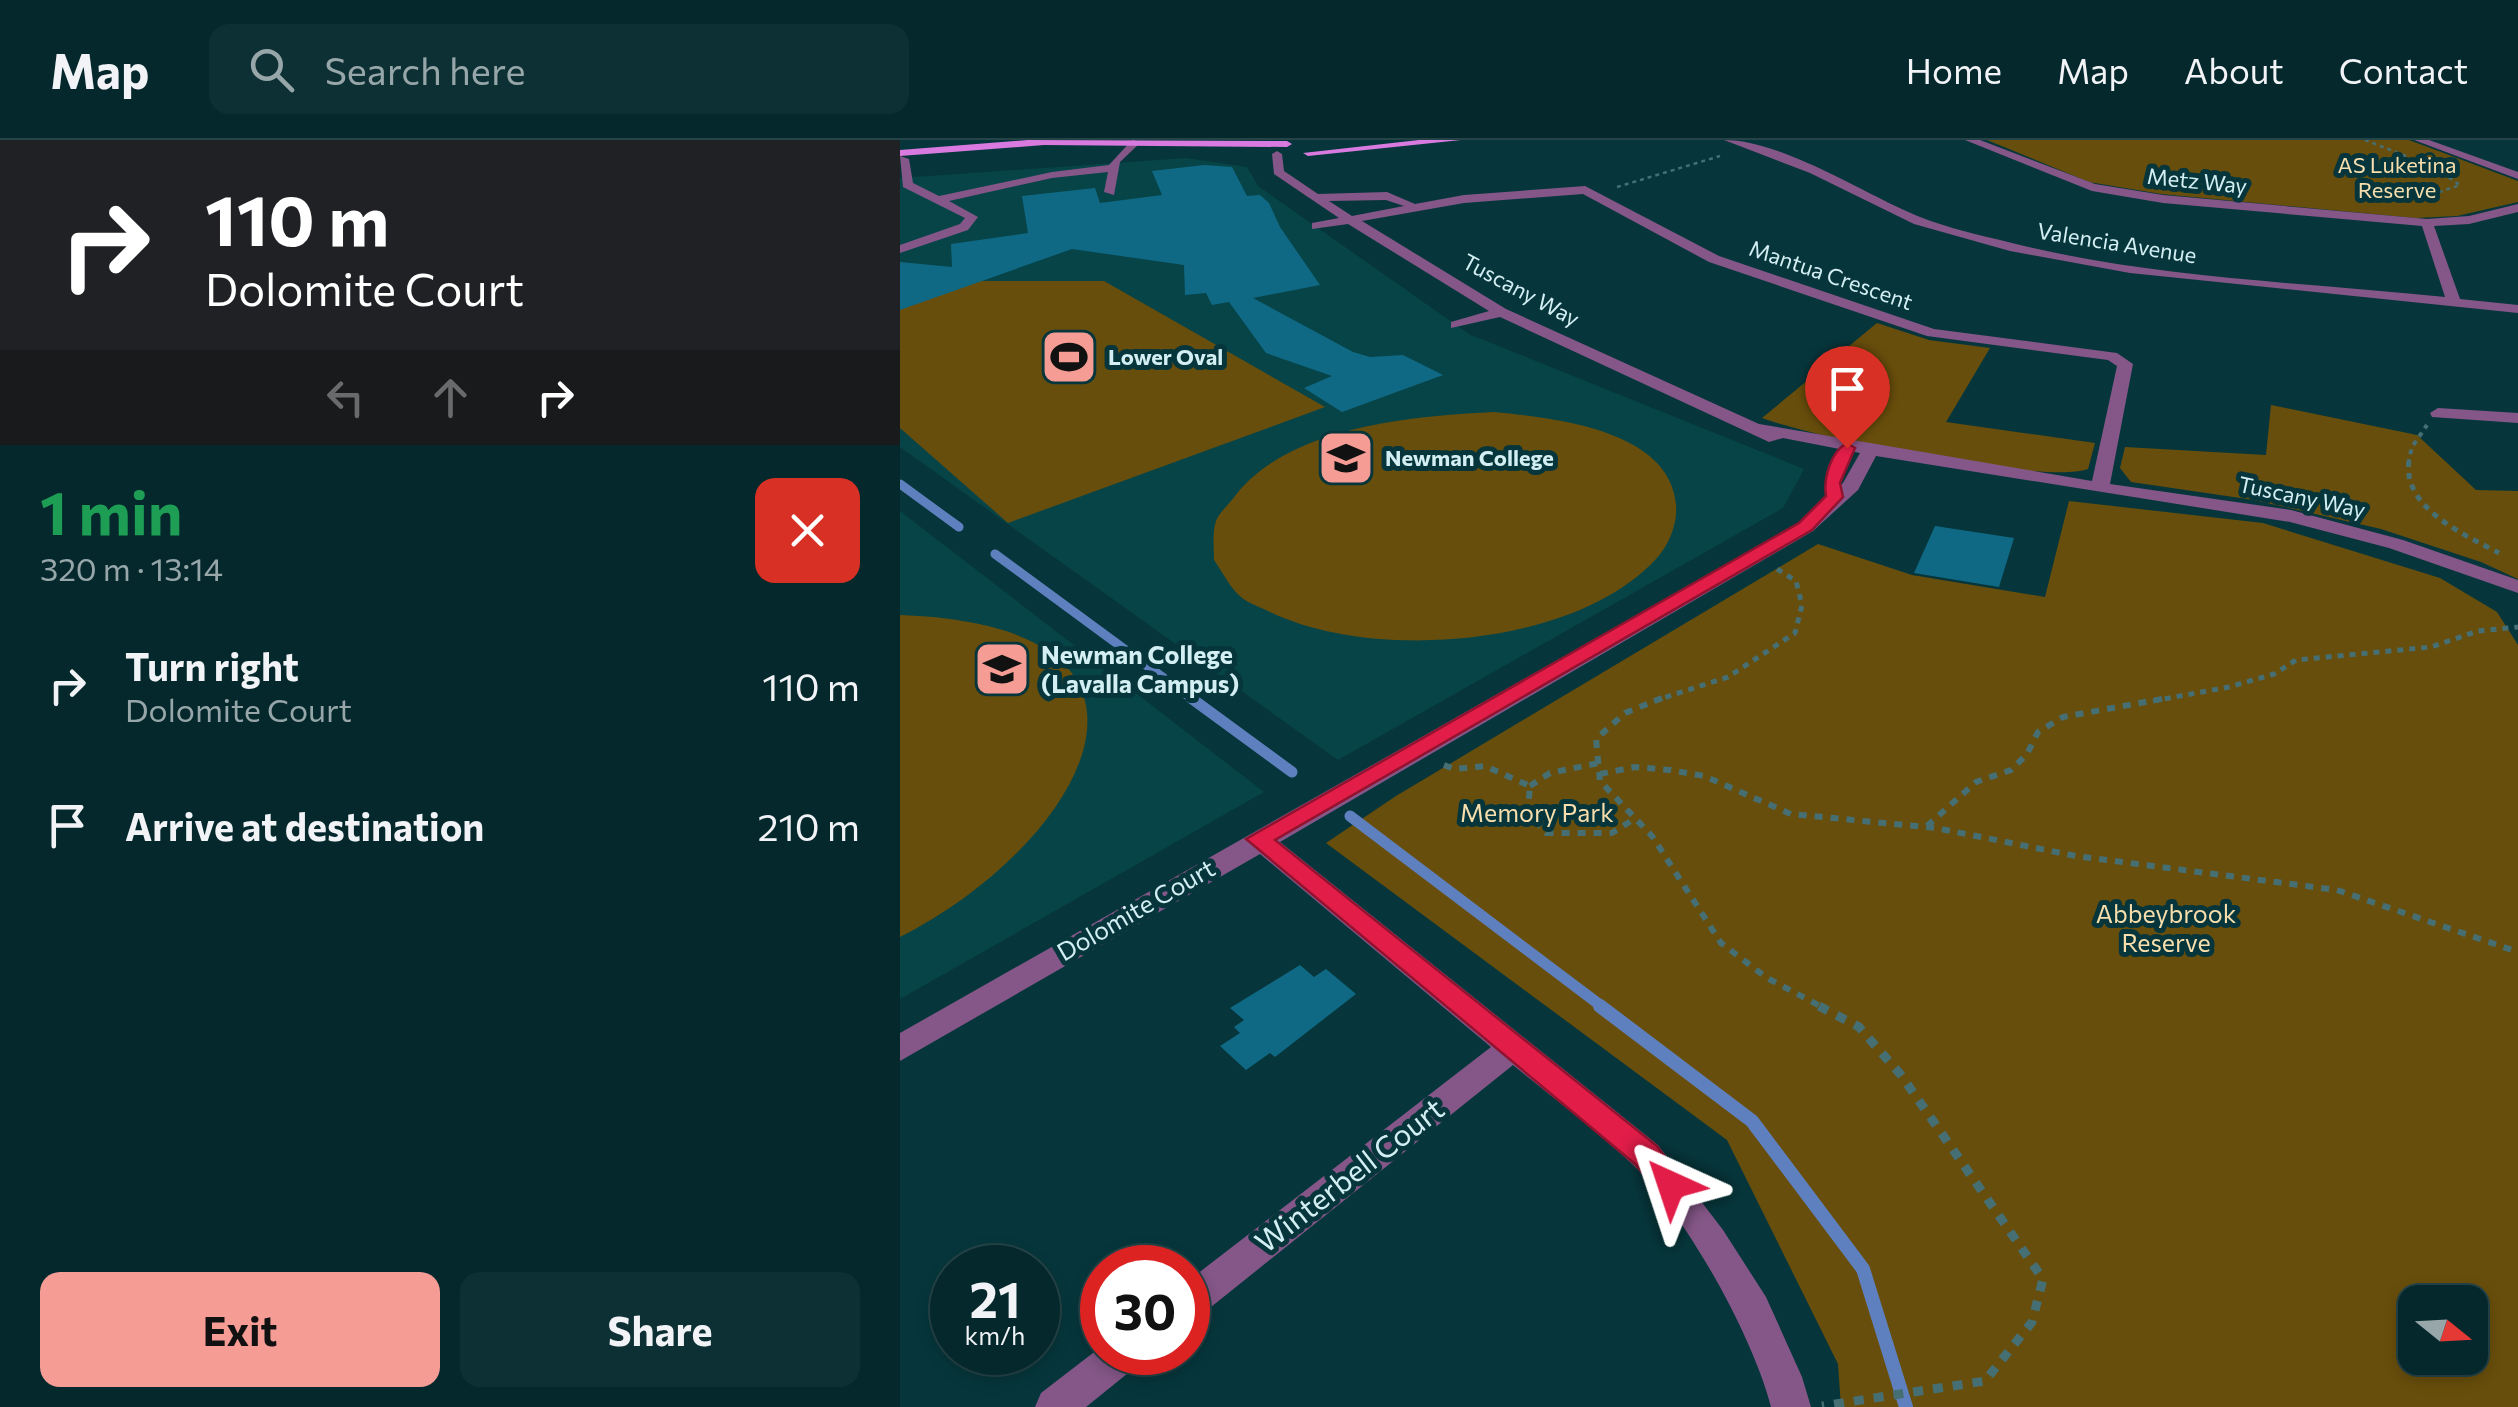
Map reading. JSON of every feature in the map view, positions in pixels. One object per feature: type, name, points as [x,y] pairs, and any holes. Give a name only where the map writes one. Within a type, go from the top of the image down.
[{"type":"main road","points":[[1292,154],[1418,140]]},
{"type":"main road","points":[[901,157],[1131,145],[1292,154],[1456,140]]},
{"type":"street","name":"Metz Way","points":[[1970,140],[2092,187],[2163,199],[2427,223],[2468,220],[2518,208]]},
{"type":"street","points":[[2419,140],[2518,176]]},
{"type":"street","name":"Valencia Avenue","points":[[1742,142],[1918,221],[2010,247],[2130,269],[2518,309]]},
{"type":"street","points":[[1110,192],[1114,168],[1131,145]]},
{"type":"street","name":"Tuscany Way","points":[[1292,154],[1278,172],[1290,182],[1501,312],[1761,428],[1776,439],[2291,516],[2396,544],[2518,587]]},
{"type":"street","points":[[901,157],[906,185],[972,217],[964,228],[901,253]]},
{"type":"street","points":[[937,200],[1052,175],[1114,168]]},
{"type":"street","name":"Mantua Crescent","points":[[1316,226],[1412,207],[1563,189],[1591,192],[1714,259],[1932,334],[2112,356],[2125,364],[2100,488]]},
{"type":"street","name":"Mantua Crescent","points":[[1316,198],[1388,196],[1403,198],[1412,207]]},
{"type":"street","points":[[2427,223],[2454,303]]},
{"type":"street","points":[[1456,325],[1501,312]]},
{"type":"street","points":[[2438,412],[2518,418]]},
{"type":"street","points":[[1835,497],[1832,483],[1845,452]]},
{"type":"street","name":"Dolomite Court","points":[[900,1048],[1806,527],[1851,486],[1868,455]]},
{"type":"street","name":"Tuscany Way","points":[[2451,564],[2518,604]]},
{"type":"street","points":[[1258,839],[1646,1155],[1695,1215],[1785,1372],[1791,1407]]},
{"type":"street","name":"Winterbell Court","points":[[1210,1286],[1512,1048]]},
{"type":"street","points":[[1055,1407],[1095,1375]]},
{"type":"path","points":[[2365,140],[2413,159]]},
{"type":"path","points":[[1591,192],[1742,142]]},
{"type":"path","points":[[2412,202],[2460,184],[2426,165]]},
{"type":"path","points":[[2438,412],[2408,444],[2406,476],[2432,512],[2504,556]]},
{"type":"path","points":[[1756,555],[1796,581],[1802,604],[1795,633],[1742,668],[1687,692],[1657,696],[1613,718],[1596,739],[1600,774],[1618,804],[1652,836],[1721,943],[1767,978],[1859,1027],[1901,1075],[2043,1279],[2044,1300],[2032,1323],[1985,1381],[1816,1407]]},
{"type":"path","points":[[1926,827],[1976,782],[2011,770],[2027,754],[2038,732],[2064,717],[2229,688],[2274,674],[2296,660],[2431,647],[2478,631],[2518,627]]},
{"type":"path","points":[[1410,752],[1454,769],[1485,766],[1530,786]]},
{"type":"path","points":[[1530,786],[1550,772],[1598,763]]},
{"type":"path","points":[[1600,774],[1635,768],[1670,770],[1704,776],[1791,814],[1926,827],[2076,856],[2338,890],[2518,952]]},
{"type":"path","points":[[1530,786],[1528,810],[1546,833],[1612,833],[1634,820]]},
{"type":"shaded area","name":"Newman College","points":[[1186,158],[1247,167],[1258,186],[1469,334],[1804,469],[1783,508],[1338,760],[900,447],[900,178]]},
{"type":"shaded area","name":"Newman College (Lavalla Campus)","points":[[900,511],[1264,792],[900,999]]},
{"type":"green space","name":"AS Luketina Reserve","points":[[1987,140],[2409,140],[2518,181],[2518,202],[2457,216],[2415,218],[2161,194],[2089,182]]},
{"type":"green space","name":"Lower Oval","points":[[977,281],[1104,281],[1325,407],[1008,523],[900,428],[900,308]]},
{"type":"green space","points":[[1877,323],[1929,340],[1990,348],[1946,422],[2095,443],[2088,469],[2063,472],[1979,465],[1876,447],[1762,418]]},
{"type":"green space","points":[[2271,405],[2417,435],[2476,490],[2518,491],[2518,579],[2481,562],[2381,529],[2254,500],[2131,482],[2120,468],[2125,447],[2266,455]]},
{"type":"green space","points":[[1494,412],[1546,418],[1604,432],[1653,459],[1669,479],[1676,504],[1672,533],[1656,559],[1620,589],[1575,612],[1524,628],[1470,638],[1414,640],[1361,637],[1311,627],[1268,611],[1237,593],[1214,560],[1214,530],[1219,515],[1258,472],[1287,454],[1354,429],[1427,417]]},
{"type":"green space","name":"Abbeybrook Reserve","points":[[2069,501],[2263,523],[2440,578],[2497,612],[2518,645],[2518,1407],[1841,1407],[1838,1364],[1727,1140],[1326,843],[1396,796],[1818,544],[1912,575],[2045,597]]},
{"type":"green space","points":[[900,615],[996,628],[1056,657],[1084,697],[1084,745],[1062,797],[1021,849],[965,897],[900,937]]},
{"type":"building","points":[[1204,165],[1232,167],[1247,196],[1260,195],[1269,203],[1280,227],[1320,285],[1253,298],[1353,352],[1370,357],[1403,355],[1443,375],[1342,412],[1304,388],[1332,376],[1266,353],[1229,302],[1212,305],[1206,293],[1185,295],[1184,265],[1072,249],[900,310],[900,262],[952,267],[951,244],[1028,233],[1022,196],[1095,188],[1100,203],[1162,195],[1152,171]]},
{"type":"building","points":[[1935,526],[2014,538],[1999,587],[1914,573]]},
{"type":"building","points":[[1300,965],[1314,977],[1326,969],[1356,994],[1275,1057],[1270,1053],[1246,1070],[1220,1046],[1240,1033],[1234,1027],[1244,1020],[1230,1008]]},
{"type":"waterway","points":[[900,484],[959,527]]},
{"type":"waterway","points":[[995,554],[1195,701]]},
{"type":"waterway","points":[[1191,698],[1292,772]]},
{"type":"waterway","points":[[1350,816],[1604,1008]]},
{"type":"waterway","points":[[1600,1006],[1752,1121],[1863,1269],[1906,1407]]},
{"type":"place","name":"Lower Oval","points":[[1069,357]]},
{"type":"place","name":"Newman College","points":[[1346,458]]},
{"type":"place","name":"Newman College (Lavalla Campus)","points":[[1002,669]]},
{"type":"route","points":[[1671,1185],[1646,1155],[1258,839],[1806,527],[1835,497],[1832,483],[1847,448]]},
{"type":"park label","name":"Memory Park","points":[[1537,813]]}]
